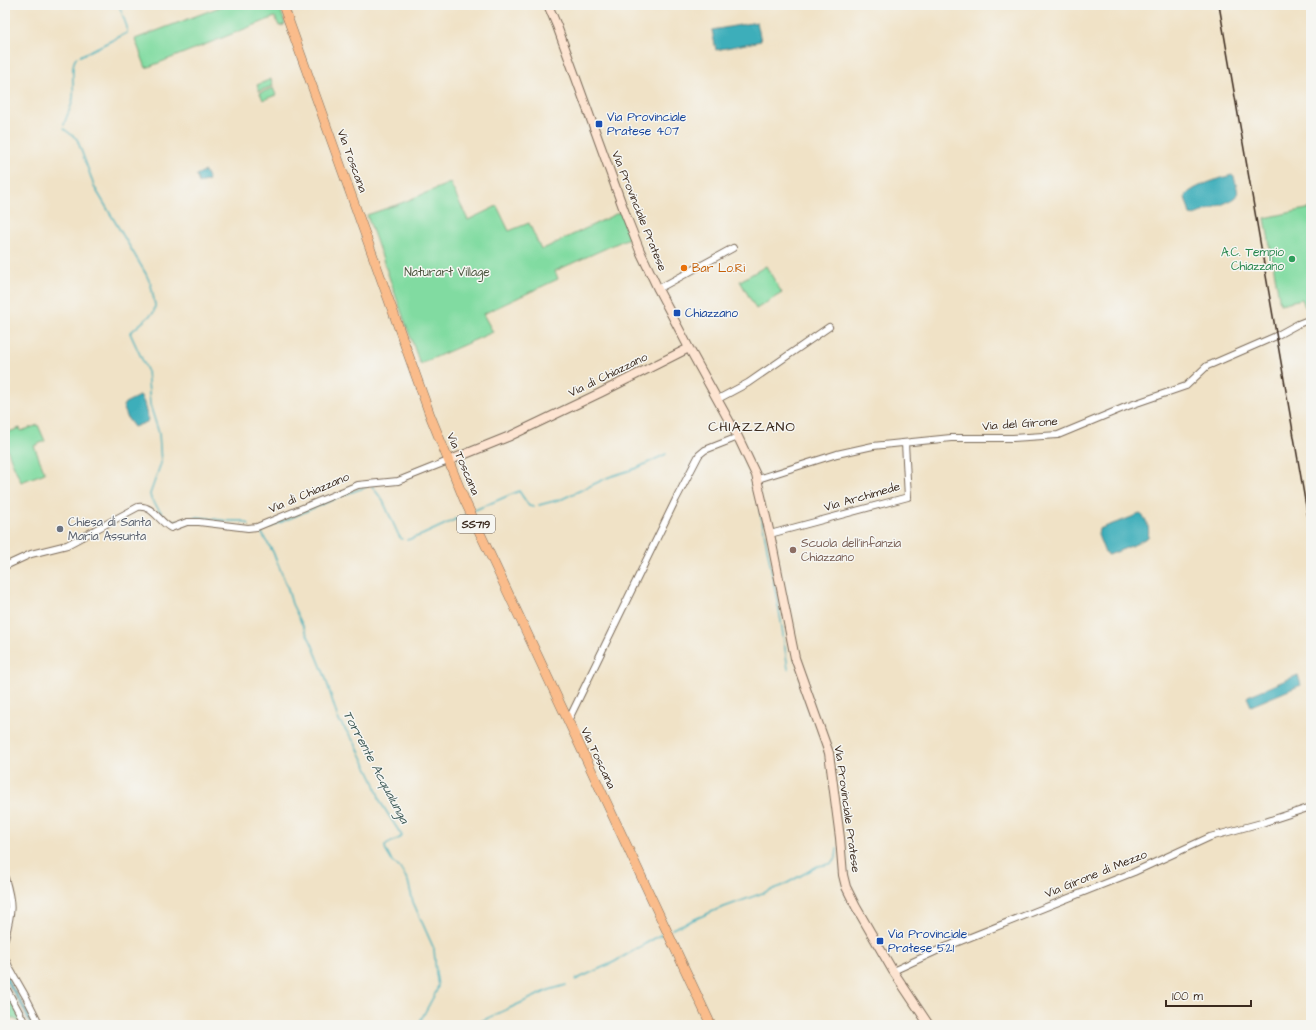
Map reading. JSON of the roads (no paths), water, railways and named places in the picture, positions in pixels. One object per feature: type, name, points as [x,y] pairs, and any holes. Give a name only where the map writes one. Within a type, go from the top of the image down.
[{"type":"main road","name":"Via Toscana","points":[[283,5],[430,415],[448,461],[464,499],[710,1025]]},
{"type":"street","name":"Via Provinciale Pratese","points":[[548,5],[558,26],[626,218],[640,251],[658,289],[754,468],[758,479],[770,534],[795,658],[829,753],[840,838],[843,876],[846,886],[856,907],[893,972],[929,1025]]},
{"type":"street","points":[[658,289],[733,248]]},
{"type":"street","name":"Via del Girone","points":[[758,479],[854,450],[950,438],[1013,438],[1058,435],[1128,406],[1186,386],[1207,366],[1279,335],[1301,322],[1311,319]]},
{"type":"street","points":[[718,399],[748,383],[829,327]]},
{"type":"street","name":"Via di Chiazzano","points":[[5,566],[31,554],[67,545],[144,506],[150,509],[164,525],[171,528],[187,522],[248,528],[257,527],[358,485],[398,481],[510,436],[689,348]]},
{"type":"street","points":[[568,721],[676,498],[699,455],[704,450],[738,437]]},
{"type":"street","name":"Via Archimede","points":[[770,534],[908,496],[905,443]]},
{"type":"street","name":"Via Girone di Mezzo","points":[[893,972],[943,948],[1134,872],[1210,837],[1265,822],[1311,807]]},
{"type":"street","points":[[5,878],[9,891],[11,908],[5,938]]},
{"type":"street","points":[[6,958],[10,969],[40,1025]]},
{"type":"street","points":[[5,986],[26,1025]]},
{"type":"water","points":[[757,22],[761,41],[716,50],[712,30]]},
{"type":"water","points":[[205,171],[209,180],[199,183],[196,175]]},
{"type":"water","points":[[1232,175],[1234,177],[1237,189],[1237,196],[1235,198],[1194,215],[1190,214],[1185,197],[1188,193],[1206,183]]},
{"type":"water","points":[[141,396],[144,403],[148,420],[147,422],[134,427],[128,419],[123,406],[125,403]]},
{"type":"water","points":[[1140,514],[1147,524],[1149,531],[1148,537],[1136,544],[1109,555],[1105,553],[1098,535],[1099,529]]},
{"type":"water","points":[[1298,675],[1301,685],[1251,706],[1247,697],[1248,696]]},
{"type":"water","points":[[5,967],[10,983],[34,1025],[30,1025],[22,1007],[5,980]]},
{"type":"waterway","points":[[80,56],[127,33],[127,27],[119,5]]},
{"type":"waterway","points":[[64,125],[72,101],[73,65],[77,57]]},
{"type":"waterway","points":[[64,129],[77,139],[95,188],[151,285],[155,305],[154,312],[130,333],[147,370],[150,405],[159,433],[161,463],[150,494],[151,499],[170,521],[180,521],[198,517],[228,521],[242,521],[249,524]]},
{"type":"waterway","points":[[539,505],[562,499],[609,477],[637,468],[666,454]]},
{"type":"waterway","points":[[372,486],[383,501],[399,536],[402,539]]},
{"type":"waterway","points":[[270,527],[346,494],[366,487]]},
{"type":"waterway","points":[[475,510],[519,491],[529,506],[534,507]]},
{"type":"waterway","points":[[760,510],[781,621],[788,669]]},
{"type":"waterway","points":[[407,540],[422,535],[465,515]]},
{"type":"waterway","name":"Torrente Acqualunga","points":[[260,530],[273,552],[287,586],[292,604],[312,644],[325,676],[338,719],[355,743],[374,782],[381,803],[402,836],[385,846],[386,851],[392,861],[400,868],[408,881],[413,902],[434,949],[438,986],[418,1025]]},
{"type":"waterway","points":[[672,929],[716,910],[782,886],[818,866],[830,864],[836,858],[837,849]]},
{"type":"waterway","points":[[575,980],[614,962],[662,934]]},
{"type":"waterway","points":[[473,1025],[549,990],[566,985]]},
{"type":"railway","points":[[1219,5],[1311,535]]},
{"type":"place","name":"Via Provinciale Pratese 407","points":[[599,124]]},
{"type":"place","name":"A.C. Tempio Chiazzano","points":[[1292,259]]},
{"type":"place","name":"Bar Lo.Ri","points":[[684,268]]},
{"type":"place","name":"Chiazzano","points":[[677,313]]},
{"type":"place","name":"Chiesa di Santa Maria Assunta","points":[[60,529]]},
{"type":"place","name":"Scuola dell'infanzia Chiazzano","points":[[793,550]]},
{"type":"place","name":"Via Provinciale Pratese 521","points":[[880,941]]},
{"type":"district","name":"CHIAZZANO","points":[[752,427]]},
{"type":"park label","name":"Naturart Village","points":[[447,272]]}]
